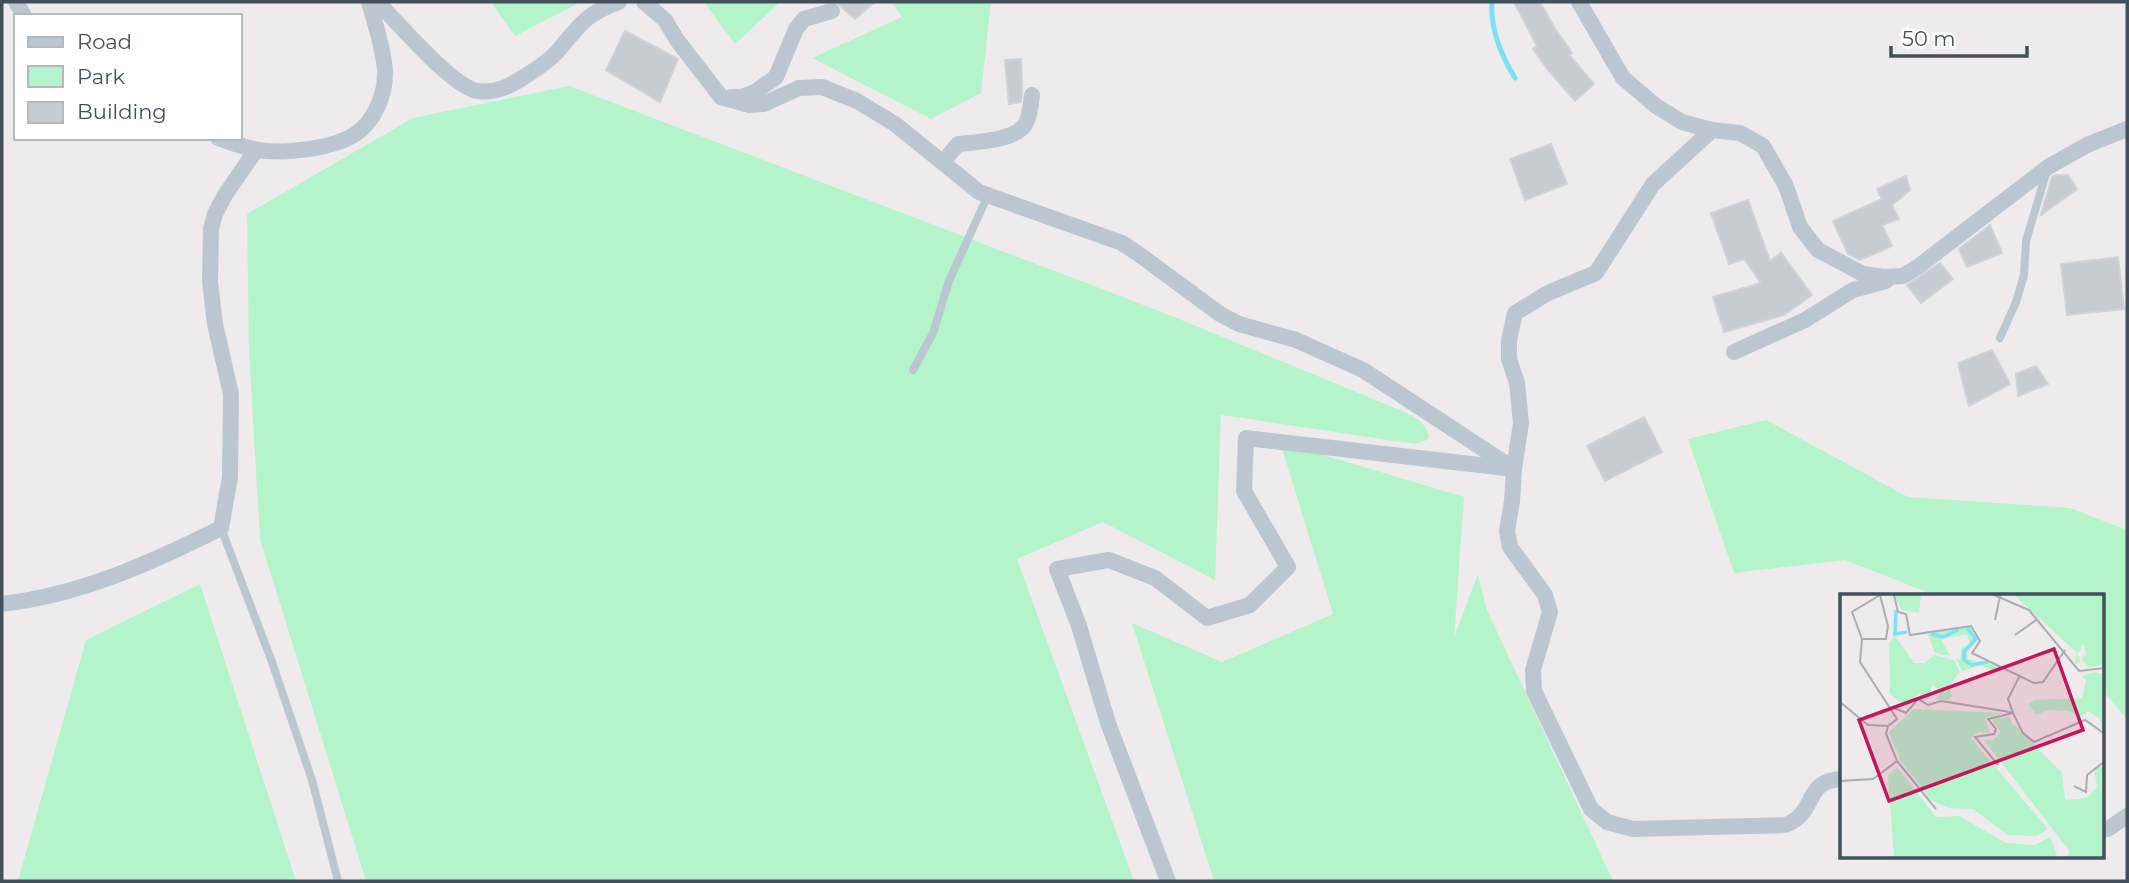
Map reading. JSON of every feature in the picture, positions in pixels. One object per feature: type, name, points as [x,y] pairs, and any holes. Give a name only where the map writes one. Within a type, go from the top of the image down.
[{"type":"street","points":[[224,140],[256,150],[312,148],[348,138],[367,124],[380,100],[385,70],[369,2]]},
{"type":"street","points":[[377,2],[464,87],[478,91],[497,91],[515,83],[556,53],[590,15],[619,2]]},
{"type":"street","points":[[644,2],[664,20],[721,97],[749,105],[764,104],[799,88],[822,87],[857,101],[895,124],[979,192],[1122,243],[1220,314],[1239,324],[1296,341],[1363,370],[1514,469]]},
{"type":"street","points":[[1578,2],[1623,78],[1657,106],[1682,122],[1712,131],[1740,133],[1763,146],[1786,186],[1800,227],[1818,250],[1863,274],[1903,276]]},
{"type":"street","points":[[721,97],[741,97],[755,92],[776,77],[796,29],[804,19],[832,11]]},
{"type":"street","points":[[943,162],[958,144],[995,140],[1017,132],[1026,125],[1032,95]]},
{"type":"street","points":[[1734,352],[1805,320],[1853,290],[1903,276],[2048,167],[2087,145],[2127,129]]},
{"type":"street","points":[[1712,131],[1653,184],[1596,272],[1548,293],[1515,313],[1509,340],[1509,359],[1517,383],[1521,423],[1507,531],[1510,547],[1545,595],[1550,612],[1533,670],[1534,691],[1591,809],[1607,822],[1633,828],[1785,825],[1796,821],[1804,813],[1817,788],[1824,782],[1840,779]]},
{"type":"street","points":[[2,604],[57,594],[124,574],[221,528],[230,477],[232,419],[231,394],[215,324],[210,282],[211,229],[225,195],[256,150]]},
{"type":"street","points":[[1168,881],[1108,723],[1079,626],[1057,569],[1109,560],[1156,578],[1207,618],[1250,605],[1288,566],[1244,491],[1246,439],[1514,469]]},
{"type":"street","points":[[2104,828],[2108,829],[2127,816]]},
{"type":"lane","points":[[2000,338],[2016,302],[2024,275],[2026,241],[2048,167]]},
{"type":"lane","points":[[913,370],[933,333],[949,281],[988,195]]},
{"type":"lane","points":[[221,528],[272,662],[312,780],[338,881]]},
{"type":"green space","points":[[491,2],[581,2],[515,36]]},
{"type":"green space","points":[[704,2],[780,2],[735,44]]},
{"type":"green space","points":[[892,2],[991,2],[981,93],[931,119],[812,58],[902,17]]},
{"type":"green space","points":[[569,86],[1162,312],[1400,410],[1425,427],[1429,436],[1427,440],[1415,444],[1221,415],[1215,580],[1103,522],[1017,559],[1134,881],[366,881],[260,539],[249,351],[247,214],[413,118]]},
{"type":"green space","points":[[1766,420],[1908,497],[2070,508],[2127,530],[2127,719],[2104,692],[2104,594],[1932,594],[1845,560],[1734,573],[1688,439]]},
{"type":"green space","points":[[1280,442],[1464,497],[1454,637],[1478,574],[1486,608],[1613,881],[1214,881],[1132,623],[1222,662],[1333,614]]},
{"type":"green space","points":[[200,584],[296,881],[18,881],[86,640]]},
{"type":"building","points":[[836,2],[875,2],[855,19]]},
{"type":"building","points":[[1514,2],[1540,2],[1572,53],[1569,55],[1594,84],[1575,101],[1533,49],[1537,46]]},
{"type":"building","points":[[625,31],[678,59],[660,102],[606,70]]},
{"type":"building","points":[[1021,59],[1021,102],[1009,104],[1005,60]]},
{"type":"building","points":[[1551,144],[1567,184],[1525,200],[1510,159]]},
{"type":"building","points":[[2068,175],[2077,189],[2041,215],[2052,177]]},
{"type":"building","points":[[1906,176],[1910,190],[1892,205],[1899,219],[1882,225],[1892,246],[1860,260],[1848,254],[1833,221],[1882,199],[1877,189]]},
{"type":"building","points":[[1748,200],[1770,261],[1781,253],[1812,295],[1784,315],[1724,332],[1713,297],[1761,283],[1744,259],[1729,264],[1711,213]]},
{"type":"building","points":[[1990,225],[2002,253],[1967,267],[1959,249]]},
{"type":"building","points":[[2118,257],[2124,309],[2067,315],[2061,264]]},
{"type":"building","points":[[1940,263],[1953,279],[1921,303],[1907,285]]},
{"type":"building","points":[[1992,350],[2010,384],[1969,406],[1958,363]]},
{"type":"building","points":[[2036,366],[2048,384],[2018,396],[2016,374]]},
{"type":"building","points":[[1644,417],[1662,452],[1605,481],[1587,446]]},
{"type":"waterway","points":[[1492,2],[1498,42],[1515,78]]}]
